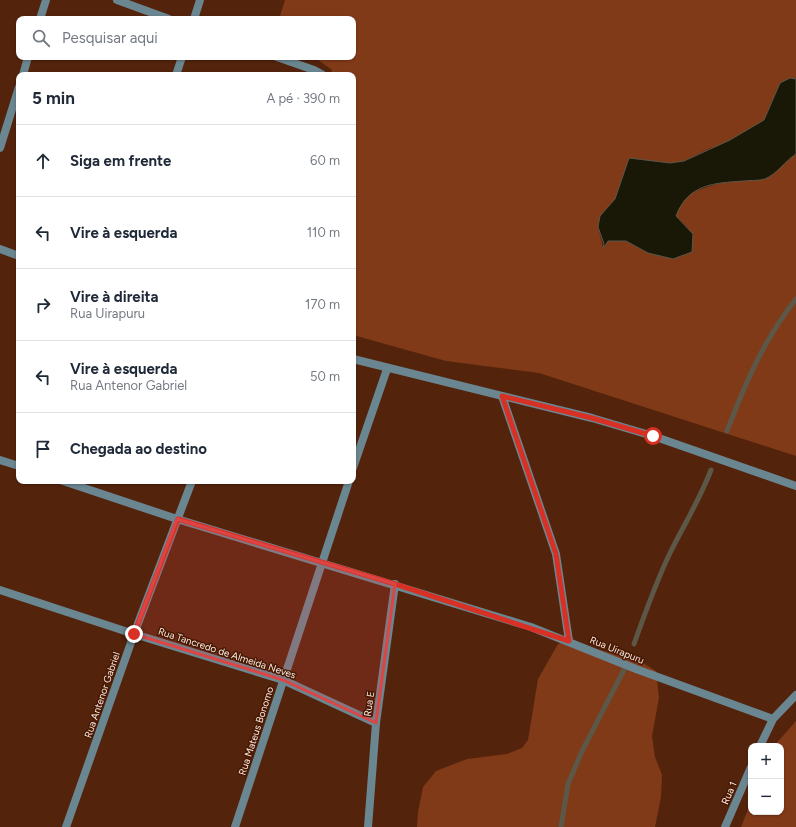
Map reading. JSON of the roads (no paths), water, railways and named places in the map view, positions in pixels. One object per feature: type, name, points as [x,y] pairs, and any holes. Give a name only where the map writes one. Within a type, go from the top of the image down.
[{"type":"street","points":[[41,16],[46,0]]},
{"type":"street","points":[[117,0],[161,16]]},
{"type":"street","points":[[195,16],[200,0]]},
{"type":"street","points":[[24,72],[27,60]]},
{"type":"street","points":[[177,72],[181,60]]},
{"type":"street","points":[[286,60],[318,72]]},
{"type":"street","points":[[0,148],[16,97]]},
{"type":"street","points":[[0,249],[16,255]]},
{"type":"street","points":[[356,360],[387,369],[592,418],[653,436],[796,486]]},
{"type":"street","points":[[356,459],[387,369]]},
{"type":"street","points":[[502,396],[556,554],[569,641]]},
{"type":"street","points":[[0,460],[16,465]]},
{"type":"street","name":"Rua Uirapuru","points":[[72,484],[178,519],[395,584],[569,641],[636,669],[773,718]]},
{"type":"street","name":"Rua Antenor Gabriel","points":[[66,827],[134,634],[191,484]]},
{"type":"street","name":"Rua Mateus Bonomo","points":[[235,827],[321,562],[348,484]]},
{"type":"street","name":"Rua E","points":[[368,827],[376,723],[395,584]]},
{"type":"street","name":"Rua Tancredo de Almeida Neves","points":[[0,590],[134,634],[283,680],[376,723]]},
{"type":"street","points":[[761,743],[773,718],[796,695]]},
{"type":"street","name":"Rua 1","points":[[725,827],[748,774]]},
{"type":"waterway","points":[[727,431],[756,362],[774,330],[796,299]]},
{"type":"waterway","points":[[634,644],[665,564],[697,502],[711,470]]},
{"type":"waterway","points":[[561,827],[568,784],[582,751],[625,668]]}]
